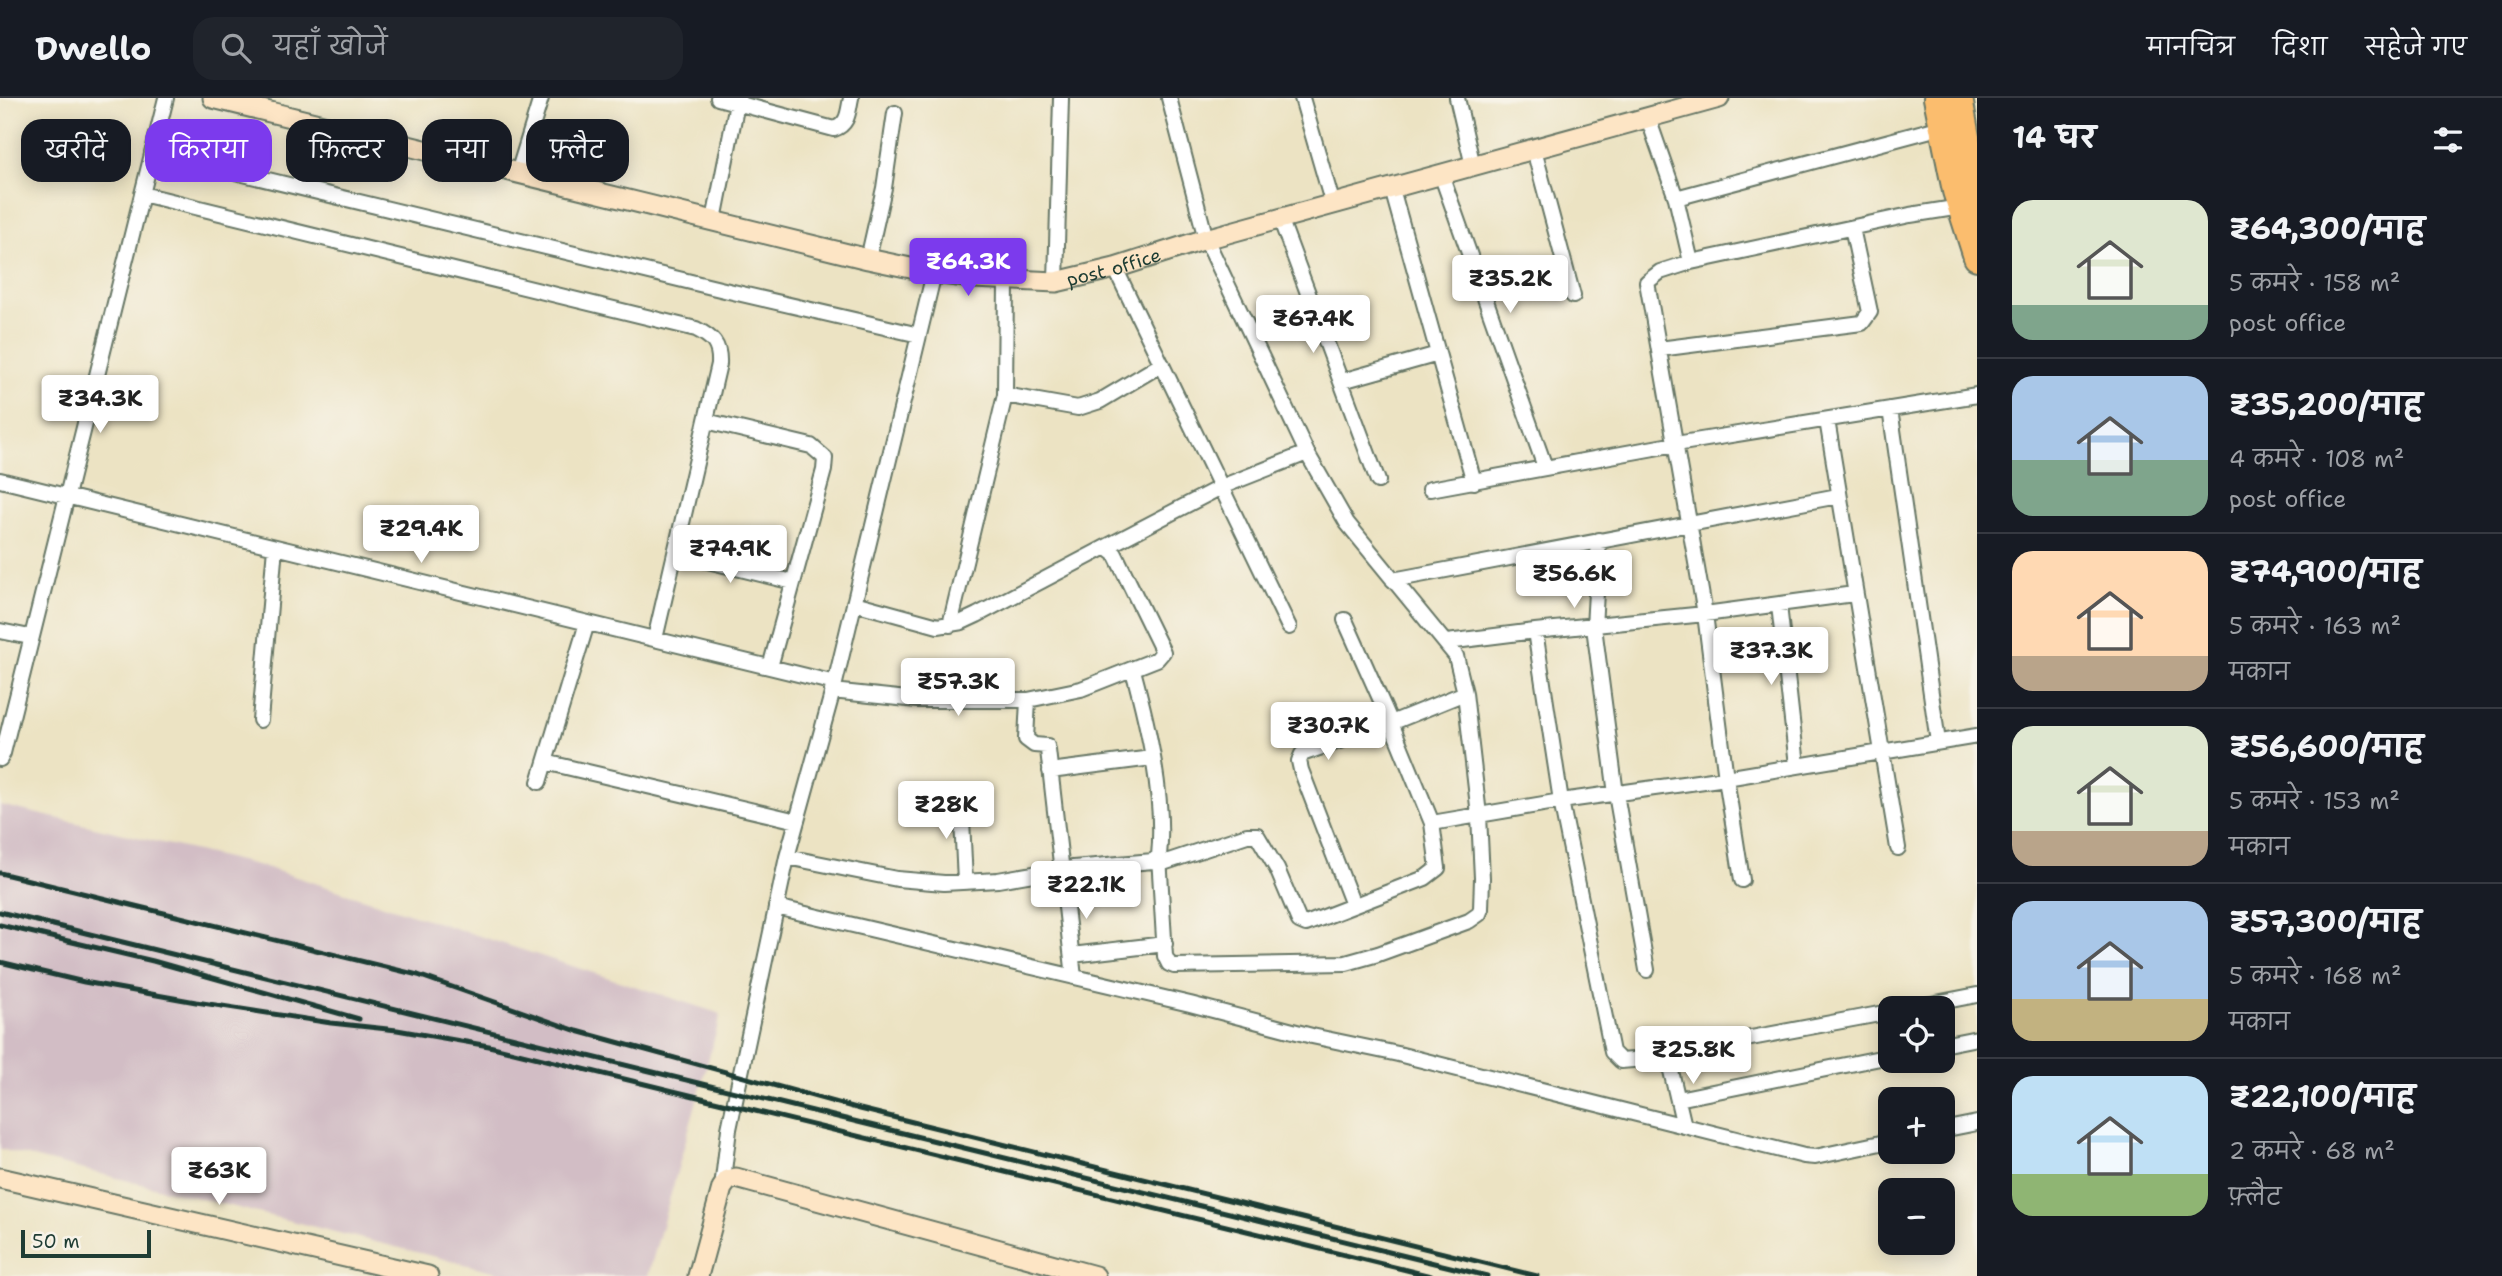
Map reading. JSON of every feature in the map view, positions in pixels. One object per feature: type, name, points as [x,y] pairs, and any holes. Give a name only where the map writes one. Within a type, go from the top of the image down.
[{"type":"highway","points":[[1937,98],[1942,127],[1968,206],[1976,252]]},
{"type":"highway","points":[[1959,98],[1975,187],[1968,206]]},
{"type":"street","points":[[161,119],[166,98]]},
{"type":"street","name":"post office","points":[[213,98],[260,104],[518,173],[868,259],[934,273],[1006,281],[1056,282],[1115,268],[1280,218],[1719,98]]},
{"type":"street","points":[[518,173],[541,98]]},
{"type":"street","points":[[718,98],[738,100],[834,129],[844,125],[851,98]]},
{"type":"street","points":[[1056,282],[1061,98]]},
{"type":"street","points":[[1133,670],[1142,701],[1152,758],[1160,830],[1165,944],[1167,961],[1174,966],[1335,964],[1378,954],[1469,921],[1479,914],[1482,878],[1479,815],[1465,692],[1459,663],[1447,642],[1347,523],[1307,453],[1206,239],[1169,98]]},
{"type":"street","points":[[1302,98],[1333,205]]},
{"type":"street","points":[[1457,98],[1474,166]]},
{"type":"street","points":[[715,220],[738,100]]},
{"type":"street","points":[[868,259],[884,188],[895,113]]},
{"type":"street","points":[[1648,118],[1676,198],[1691,262]]},
{"type":"street","points":[[1676,198],[1942,127]]},
{"type":"street","points":[[1534,150],[1573,296]]},
{"type":"street","points":[[1441,174],[1545,467]]},
{"type":"street","points":[[0,759],[4,753],[30,638],[145,181]]},
{"type":"street","points":[[272,181],[919,335]]},
{"type":"street","points":[[1392,188],[1474,482]]},
{"type":"street","points":[[142,194],[696,329],[709,336],[720,353],[655,639]]},
{"type":"street","points":[[1742,880],[1705,614],[1647,282],[1660,272],[1691,262],[1910,215],[1968,206]]},
{"type":"street","points":[[1280,218],[1378,481]]},
{"type":"street","points":[[1659,349],[1862,323],[1870,312],[1852,228]]},
{"type":"street","points":[[1115,268],[1289,627]]},
{"type":"street","points":[[698,1276],[722,1188],[729,1129],[787,858],[833,687],[934,273]]},
{"type":"street","points":[[950,625],[1005,395],[1006,281]]},
{"type":"street","points":[[1342,381],[1438,354]]},
{"type":"street","points":[[1005,395],[1078,408],[1100,401],[1162,364]]},
{"type":"street","points":[[1430,489],[1676,444],[1977,395]]},
{"type":"street","points":[[1890,409],[1938,742]]},
{"type":"street","points":[[1827,420],[1898,848]]},
{"type":"street","points":[[706,421],[811,446],[825,458],[770,667]]},
{"type":"street","points":[[854,603],[938,626],[950,625],[977,615],[1222,487],[1307,453]]},
{"type":"street","points":[[0,480],[770,667],[833,687],[917,700],[1028,700],[1082,689],[1157,659],[1163,652],[1162,648],[1115,554],[1106,547]]},
{"type":"street","points":[[1393,580],[1838,496]]},
{"type":"street","points":[[1599,540],[1594,626],[1616,794],[1647,970]]},
{"type":"street","points":[[260,720],[275,547]]},
{"type":"street","points":[[675,553],[793,582]]},
{"type":"street","points":[[1447,642],[1705,614],[1854,594]]},
{"type":"street","points":[[1779,605],[1797,765]]},
{"type":"street","points":[[787,858],[897,880],[965,883],[1062,869],[1146,863],[1252,834],[1258,835],[1277,869],[1299,921],[1306,924],[1425,878],[1438,869],[1432,822],[1345,620]]},
{"type":"street","points":[[539,782],[587,622]]},
{"type":"street","points":[[0,631],[30,638]]},
{"type":"street","points":[[1535,631],[1561,801],[1612,1052],[1621,1061],[1878,1014]]},
{"type":"street","points":[[1353,905],[1299,761],[1302,754],[1391,723],[1465,692]]},
{"type":"street","points":[[1028,700],[1026,740],[1034,745],[1046,746],[1074,977]]},
{"type":"street","points":[[1432,822],[1726,778],[1977,736]]},
{"type":"street","points":[[1050,771],[1152,758]]},
{"type":"street","points":[[545,762],[796,821]]},
{"type":"street","points":[[961,798],[965,883]]},
{"type":"street","points":[[776,907],[1312,1036],[1424,1060],[1804,1156],[1815,1157],[1878,1144]]},
{"type":"street","points":[[1072,955],[1165,944]]},
{"type":"street","points":[[1955,999],[1977,995]]},
{"type":"street","points":[[1955,1042],[1977,1038]]},
{"type":"street","points":[[1667,1054],[1684,1126]]},
{"type":"street","points":[[1678,1099],[1878,1058]]},
{"type":"street","points":[[1955,1127],[1977,1123]]},
{"type":"street","points":[[0,1178],[428,1276]]},
{"type":"street","points":[[722,1188],[728,1180],[736,1178],[1095,1276]]},
{"type":"shaded area","points":[[0,805],[265,867],[721,1014],[648,1276],[513,1276],[0,1149]]},
{"type":"railway","points":[[0,873],[418,975],[577,1031],[860,1109],[1537,1276]]},
{"type":"railway","points":[[0,912],[1487,1276]]},
{"type":"railway","points":[[0,925],[153,961],[359,1019]]},
{"type":"railway","points":[[0,962],[84,982],[196,1002],[331,1023],[397,1030],[489,1046],[1431,1276]]}]
